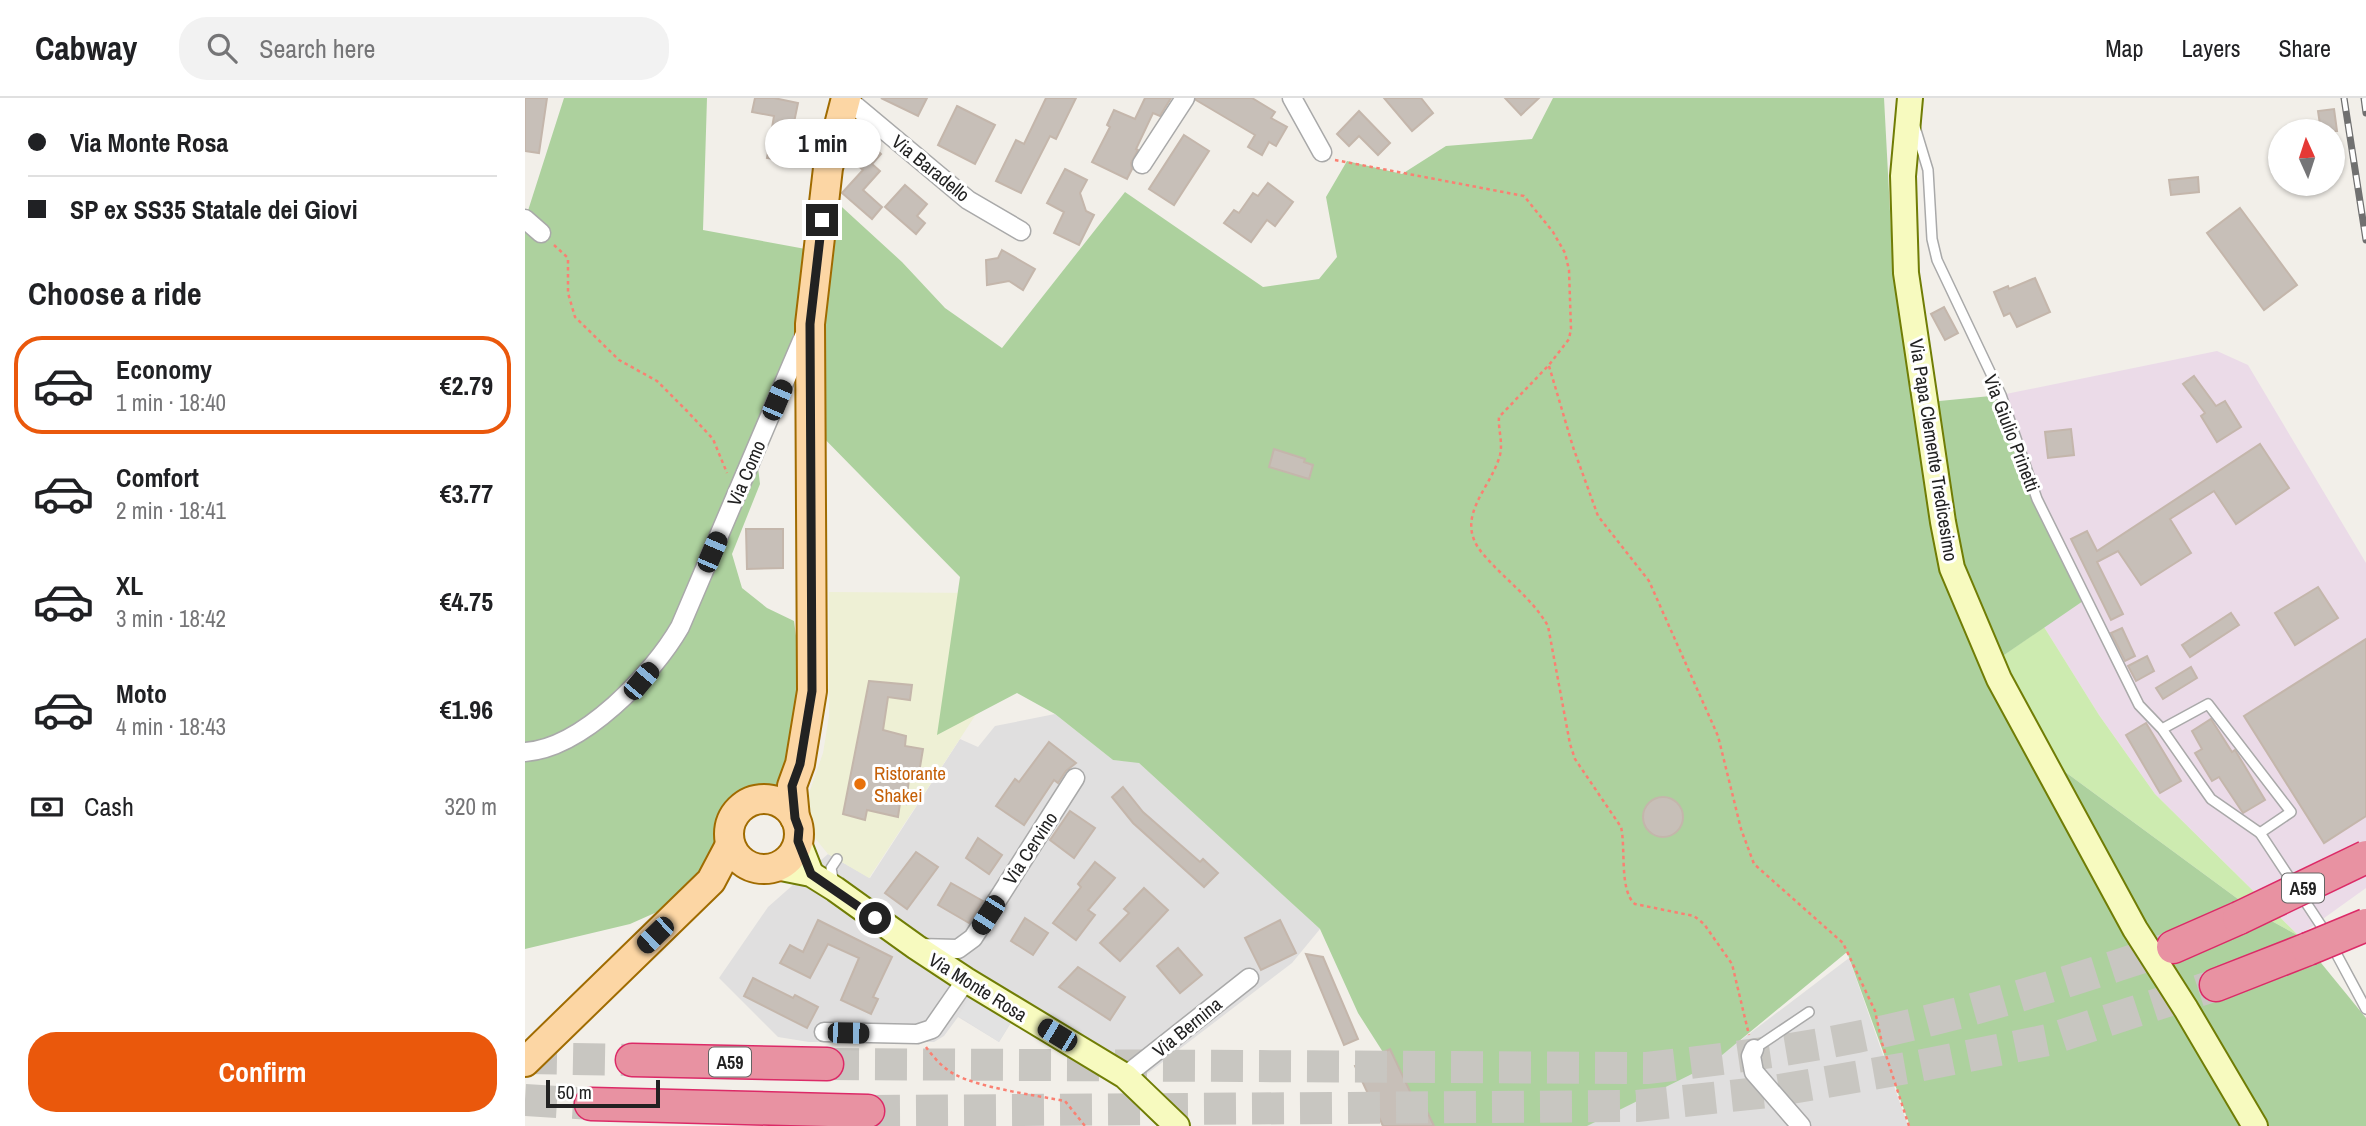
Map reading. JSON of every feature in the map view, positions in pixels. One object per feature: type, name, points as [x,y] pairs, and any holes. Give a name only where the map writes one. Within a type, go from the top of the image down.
[{"type":"highway","name":"A59","points":[[2173,947],[2366,857]]},
{"type":"highway","points":[[2216,985],[2366,925]]},
{"type":"highway","name":"A59","points":[[632,1060],[827,1064]]},
{"type":"highway","points":[[591,1104],[868,1111]]},
{"type":"main road","points":[[711,881],[786,861],[794,852],[796,829],[792,786],[800,764],[812,691],[810,324],[828,169],[846,98]]},
{"type":"main road","points":[[765,867],[744,863],[736,855],[730,845],[730,823],[743,806],[792,786]]},
{"type":"main road","points":[[765,799],[787,808],[796,829]]},
{"type":"main road","points":[[525,1062],[711,881],[730,845]]},
{"type":"street","name":"Via Baradello","points":[[846,98],[968,200],[1021,231]]},
{"type":"street","points":[[1142,164],[1185,98]]},
{"type":"street","points":[[1292,98],[1322,152]]},
{"type":"street","name":"Via Papa Clemente Tredicesimo","points":[[1913,111],[1903,176],[1906,273],[1952,568],[1999,678],[2135,929],[2255,1126]]},
{"type":"street","points":[[525,219],[541,233]]},
{"type":"street","name":"Via Como","points":[[525,751],[545,748],[561,741],[605,712],[641,681],[666,651],[680,627],[810,324]]},
{"type":"street","name":"Via Cervino","points":[[916,947],[958,950],[973,937],[1075,778]]},
{"type":"street","points":[[796,829],[811,874]]},
{"type":"street","name":"Via Monte Rosa","points":[[765,867],[811,874],[835,889],[966,980],[1125,1076],[1177,1126]]},
{"type":"street","name":"Via Bernina","points":[[1125,1076],[1249,978]]},
{"type":"street","points":[[824,1032],[917,1034],[932,1029],[966,980]]},
{"type":"street","points":[[1754,1049],[1751,1056],[1754,1072],[1801,1126]]},
{"type":"lane","name":"Via Giulio Prinetti","points":[[1913,111],[1928,170],[1932,239],[1937,260],[2001,395],[2037,499],[2139,705],[2162,729],[2211,799],[2260,833]]},
{"type":"lane","points":[[2162,729],[2208,704],[2291,812],[2260,833],[2322,927],[2366,1009]]},
{"type":"lane","points":[[835,889],[831,868],[837,859]]},
{"type":"lane","points":[[1754,1049],[1809,1012]]},
{"type":"path","points":[[1322,152],[1334,160],[1524,196],[1553,232],[1565,253],[1569,270],[1569,339],[1549,365],[1499,417],[1500,456],[1475,507],[1472,539],[1482,554],[1541,613],[1548,626],[1570,744],[1576,759],[1621,827],[1628,899],[1635,904],[1694,916],[1704,924],[1732,964],[1740,1004],[1754,1049]]},
{"type":"path","points":[[541,233],[568,258],[568,293],[575,317],[619,360],[657,381],[713,439],[727,474],[734,502]]},
{"type":"path","points":[[1549,365],[1573,447],[1598,516],[1649,581],[1717,736],[1741,829],[1754,864],[1843,943],[1875,1011],[1882,1043],[1909,1126]]},
{"type":"path","points":[[917,1034],[932,1056],[951,1073],[969,1080],[1065,1101],[1085,1126]]},
{"type":"shaded area","points":[[2217,351],[2248,365],[2366,563],[2366,888],[2299,936],[2155,794],[2099,715],[2044,627],[2086,599],[2037,499],[2001,395]]},
{"type":"shaded area","points":[[1055,714],[1113,760],[1138,762],[1320,929],[1292,963],[1130,1087],[1015,1016],[999,1042],[958,1017],[944,1036],[934,1042],[809,1042],[778,1037],[719,978],[768,907],[828,854],[870,878],[960,739],[978,747],[995,726]]},
{"type":"shaded area","points":[[1849,958],[1908,1126],[1585,1126],[1708,1065]]},
{"type":"shaded area","points":[[974,991],[1015,1016],[999,1042],[958,1016]]},
{"type":"green space","points":[[564,98],[707,98],[703,230],[811,250],[831,197],[902,262],[945,308],[1002,348],[1125,192],[1263,287],[1319,279],[1337,257],[1326,197],[1347,161],[1402,174],[1446,146],[1532,139],[1553,98],[1884,98],[1892,249],[1919,403],[2001,395],[2037,499],[2086,599],[1994,662],[2053,763],[2257,913],[2299,936],[2366,1018],[2366,1126],[1910,1126],[1847,952],[1710,1065],[1587,1126],[1430,1126],[1358,1013],[1320,929],[1139,763],[1113,760],[1055,714],[1017,693],[937,735],[960,577],[811,425],[810,326],[756,451],[760,484],[732,554],[742,588],[767,608],[794,621],[799,658],[800,717],[781,789],[748,798],[729,812],[722,820],[724,845],[675,904],[630,924],[525,949],[525,220]]},
{"type":"green space","points":[[829,592],[982,593],[982,705],[869,878],[828,854],[815,838],[808,817],[808,796],[823,753],[829,716]]},
{"type":"green space","points":[[2044,627],[2099,715],[2155,794],[2299,936],[2257,913],[2053,763],[1994,662]]},
{"type":"building","points":[[525,98],[547,98],[539,153],[525,151]]},
{"type":"building","points":[[755,98],[774,98],[798,103],[791,137],[806,139],[802,164],[767,158],[774,116],[752,112]]},
{"type":"building","points":[[881,98],[927,98],[918,116]]},
{"type":"building","points":[[1046,98],[1076,98],[1056,139],[1050,136],[1021,193],[996,181],[1016,140],[1024,144]]},
{"type":"building","points":[[1145,98],[1171,98],[1160,116],[1153,113],[1136,149],[1138,150],[1127,179],[1092,162],[1110,127],[1107,125],[1114,110],[1135,119]]},
{"type":"building","points":[[1196,98],[1252,98],[1275,112],[1271,118],[1287,127],[1276,146],[1269,142],[1262,155],[1248,147],[1255,135]]},
{"type":"building","points":[[1384,98],[1421,98],[1433,113],[1412,131]]},
{"type":"building","points":[[1505,98],[1539,98],[1521,115]]},
{"type":"building","points":[[957,106],[995,125],[975,164],[938,145]]},
{"type":"building","points":[[2334,109],[2335,119],[2319,119],[2318,111]]},
{"type":"building","points":[[1359,111],[1390,143],[1378,155],[1359,136],[1349,146],[1337,134]]},
{"type":"building","points":[[1184,135],[1209,151],[1174,205],[1149,189]]},
{"type":"building","points":[[863,137],[881,154],[872,164],[880,171],[863,190],[882,207],[872,219],[842,193],[863,170],[848,157]]},
{"type":"building","points":[[1065,169],[1087,180],[1080,193],[1086,211],[1094,215],[1079,245],[1054,233],[1064,212],[1047,203]]},
{"type":"building","points":[[2198,177],[2199,192],[2171,195],[2169,180]]},
{"type":"building","points":[[1268,183],[1293,202],[1275,226],[1267,220],[1251,242],[1224,223],[1234,210],[1239,213],[1253,193],[1258,196]]},
{"type":"building","points":[[905,185],[927,204],[917,216],[925,223],[916,234],[885,207]]},
{"type":"building","points":[[2240,208],[2297,285],[2264,310],[2207,233]]},
{"type":"building","points":[[1002,250],[1035,269],[1023,290],[1009,281],[987,285],[986,260],[998,258]]},
{"type":"building","points":[[2035,278],[2050,312],[2017,327],[2010,313],[2004,316],[1994,292]]},
{"type":"building","points":[[1944,307],[1958,333],[1945,340],[1931,314]]},
{"type":"building","points":[[2194,376],[2216,406],[2225,401],[2241,427],[2217,442],[2201,416],[2205,413],[2183,384]]},
{"type":"building","points":[[2071,429],[2074,455],[2048,458],[2045,432]]},
{"type":"building","points":[[2260,444],[2289,488],[2236,524],[2214,491],[2170,519],[2191,553],[2141,585],[2118,551],[2097,562],[2123,614],[2111,620],[2071,539],[2087,531],[2097,551]]},
{"type":"building","points":[[1274,449],[1305,459],[1304,462],[1313,465],[1309,479],[1269,467]]},
{"type":"building","points":[[746,529],[783,529],[783,568],[747,569]]},
{"type":"building","points":[[2318,587],[2338,618],[2295,645],[2275,613]]},
{"type":"building","points":[[2231,613],[2239,625],[2190,657],[2182,645]]},
{"type":"building","points":[[2122,628],[2135,656],[2125,661],[2111,633]]},
{"type":"building","points":[[2366,639],[2366,816],[2324,843],[2244,716]]},
{"type":"building","points":[[2147,656],[2154,671],[2136,681],[2128,666]]},
{"type":"building","points":[[2191,667],[2197,678],[2163,699],[2156,688]]},
{"type":"building","points":[[869,681],[912,685],[910,700],[888,697],[883,730],[906,736],[905,746],[923,749],[919,773],[910,771],[906,804],[900,803],[898,817],[867,810],[865,820],[843,814]]},
{"type":"building","points":[[2211,719],[2232,752],[2235,750],[2265,800],[2243,813],[2219,777],[2212,781],[2195,753],[2202,749],[2192,731]]},
{"type":"building","points":[[2146,723],[2181,781],[2160,793],[2126,735]]},
{"type":"building","points":[[1049,742],[1076,763],[1058,783],[1054,780],[1024,825],[996,806],[1015,779],[1019,782]]},
{"type":"building","points":[[1123,787],[1143,812],[1200,862],[1203,859],[1218,873],[1204,887],[1133,823],[1112,797]]},
{"type":"building","points":[[1663,797],[1677,803],[1683,817],[1677,831],[1663,837],[1649,831],[1643,817],[1649,803]]},
{"type":"building","points":[[1070,811],[1095,828],[1074,858],[1050,840]]},
{"type":"building","points":[[978,838],[1002,855],[989,874],[966,858]]},
{"type":"building","points":[[916,852],[938,867],[907,909],[885,893]]},
{"type":"building","points":[[1095,862],[1115,878],[1088,910],[1095,915],[1076,940],[1053,923],[1081,887],[1078,884]]},
{"type":"building","points":[[951,883],[983,901],[969,923],[938,905]]},
{"type":"building","points":[[1144,888],[1168,910],[1120,961],[1100,943],[1129,913],[1124,909]]},
{"type":"building","points":[[1025,918],[1048,933],[1033,955],[1011,941]]},
{"type":"building","points":[[818,920],[892,957],[873,997],[878,999],[871,1014],[841,1000],[859,958],[828,944],[810,978],[780,963],[790,945],[803,952]]},
{"type":"building","points":[[1280,920],[1296,953],[1261,970],[1245,938]]},
{"type":"building","points":[[1178,948],[1202,975],[1180,993],[1157,966]]},
{"type":"building","points":[[1306,954],[1323,957],[1358,1039],[1344,1045]]},
{"type":"building","points":[[1078,967],[1125,997],[1110,1020],[1059,987]]},
{"type":"building","points":[[753,978],[818,1007],[807,1028],[744,996]]},
{"type":"building","points":[[1390,1049],[1415,1102],[1421,1099],[1434,1126],[1383,1126],[1355,1066]]},
{"type":"tunnel","points":[[827,1064],[1647,1068],[1778,1051],[1937,1019],[2095,973],[2173,947]]},
{"type":"tunnel","points":[[868,1111],[1637,1106],[1768,1092],[2048,1040],[2216,985]]},
{"type":"tunnel","points":[[525,1058],[632,1060]]},
{"type":"tunnel","points":[[525,1100],[591,1104]]},
{"type":"railway","points":[[2344,98],[2366,240]]},
{"type":"railway","points":[[2364,98],[2366,113]]},
{"type":"place","name":"Ristorante Shakei","points":[[860,784]]},
{"type":"route","points":[[822,220],[810,324],[812,691],[800,764],[792,786],[795,818],[799,829],[798,841],[811,874],[875,918]]}]
